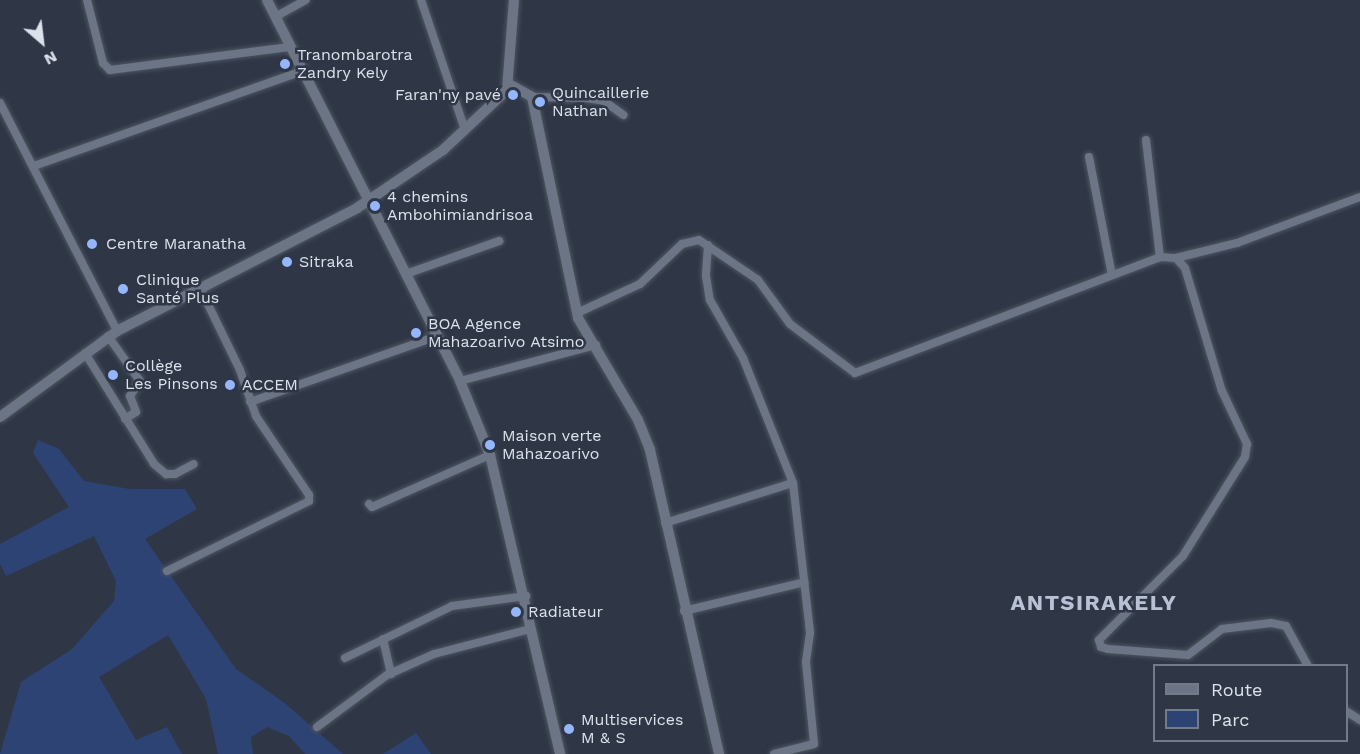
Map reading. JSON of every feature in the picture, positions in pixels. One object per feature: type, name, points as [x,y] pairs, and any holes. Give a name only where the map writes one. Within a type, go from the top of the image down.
[{"type":"main road","points":[[267,0],[406,274],[435,337],[460,381],[490,455],[526,596],[531,629],[560,754]]},
{"type":"main road","points":[[0,417],[113,334],[299,240],[368,200],[443,150],[496,103],[509,84],[514,0]]},
{"type":"main road","points":[[509,84],[532,97],[577,313],[638,420],[650,450],[684,611],[719,754]]},
{"type":"street","points":[[87,0],[103,63],[110,70],[290,47]]},
{"type":"street","points":[[275,16],[306,0]]},
{"type":"street","points":[[421,0],[465,130]]},
{"type":"street","points":[[34,166],[302,71]]},
{"type":"street","points":[[532,97],[586,98],[604,102],[623,115]]},
{"type":"street","points":[[0,103],[34,166],[113,334],[140,381],[130,396],[136,412],[125,419]]},
{"type":"street","points":[[1146,140],[1160,257]]},
{"type":"street","points":[[1089,158],[1112,275]]},
{"type":"street","points":[[577,313],[640,284],[682,244],[699,240],[758,280],[790,324],[855,373],[1042,301],[1064,296],[1160,257],[1176,258],[1237,243],[1360,197]]},
{"type":"street","points":[[406,274],[499,241]]},
{"type":"street","points":[[708,245],[706,276],[710,300],[743,358],[793,483],[810,633],[806,662],[816,754]]},
{"type":"street","points":[[1176,258],[1185,268],[1222,391],[1247,444],[1245,457],[1183,556],[1099,640],[1101,647],[1188,655],[1222,629],[1271,623],[1286,626],[1307,664]]},
{"type":"street","points":[[167,571],[309,501],[309,495],[250,402],[240,370],[201,290]]},
{"type":"street","points":[[250,402],[435,337]]},
{"type":"street","points":[[460,381],[596,345]]},
{"type":"street","points":[[85,353],[154,464],[166,474],[175,474],[194,464]]},
{"type":"street","points":[[369,504],[372,507],[490,455]]},
{"type":"street","points":[[665,523],[793,483]]},
{"type":"street","points":[[684,611],[805,582]]},
{"type":"street","points":[[345,658],[452,606],[526,596]]},
{"type":"street","points":[[316,727],[391,674],[446,650],[531,629]]},
{"type":"street","points":[[383,639],[391,674]]},
{"type":"street","points":[[774,754],[814,744]]},
{"type":"green space","points":[[38,440],[59,449],[84,481],[130,489],[185,489],[197,509],[145,539],[236,669],[286,704],[343,754],[305,754],[289,736],[267,727],[251,737],[253,754],[218,754],[206,699],[168,635],[99,677],[136,740],[167,727],[182,754],[0,754],[21,682],[72,649],[114,601],[116,581],[94,536],[6,576],[0,564],[0,544],[69,507],[33,453]]},
{"type":"green space","points":[[416,733],[431,754],[383,754]]},
{"type":"place","name":"Tranombarotra Zandry Kely","points":[[285,64]]},
{"type":"place","name":"Faran'ny pavé","points":[[513,95]]},
{"type":"place","name":"Quincaillerie Nathan","points":[[540,102]]},
{"type":"place","name":"4 chemins Ambohimiandrisoa","points":[[375,206]]},
{"type":"place","name":"Centre Maranatha","points":[[92,244]]},
{"type":"place","name":"Sitraka","points":[[287,262]]},
{"type":"place","name":"Clinique Santé Plus","points":[[123,289]]},
{"type":"place","name":"BOA Agence Mahazoarivo Atsimo","points":[[416,333]]},
{"type":"place","name":"Collège Les Pinsons","points":[[113,375]]},
{"type":"place","name":"ACCEM","points":[[230,385]]},
{"type":"place","name":"Maison verte Mahazoarivo","points":[[490,445]]},
{"type":"place","name":"Radiateur","points":[[516,612]]},
{"type":"place","name":"Multiservices M & S","points":[[569,729]]},
{"type":"district","name":"ANTSIRAKELY","points":[[1094,603]]}]
